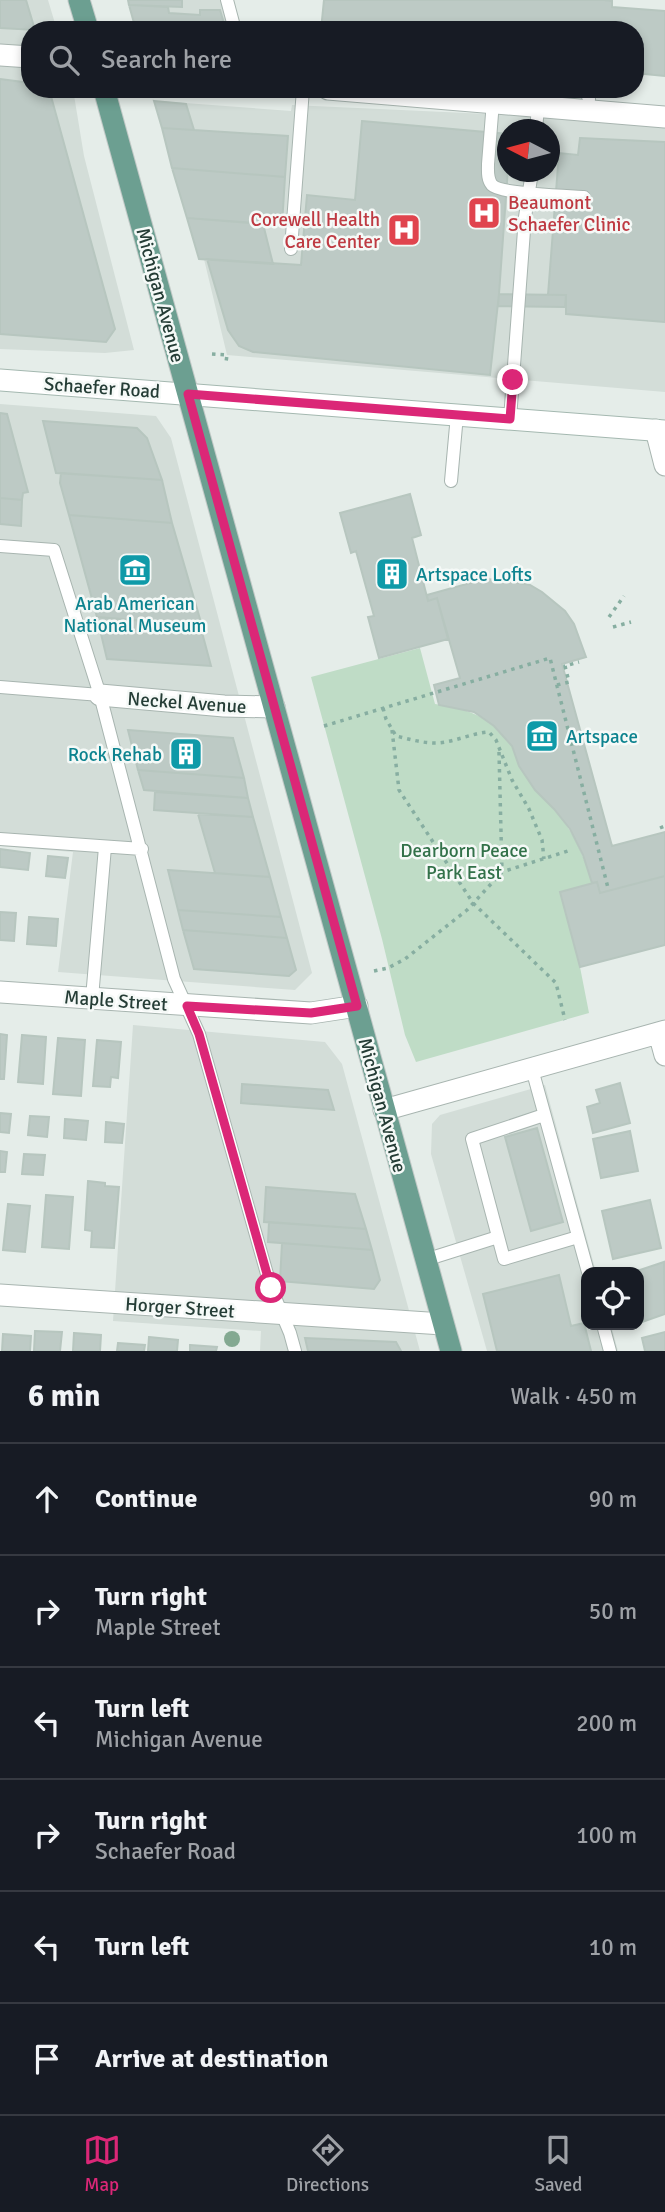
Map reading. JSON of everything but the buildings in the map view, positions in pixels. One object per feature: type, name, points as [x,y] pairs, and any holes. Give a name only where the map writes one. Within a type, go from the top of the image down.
[{"type":"main road","points":[[79,0],[85,21]]},
{"type":"main road","name":"Michigan Avenue","points":[[106,98],[451,1351]]},
{"type":"street","points":[[0,55],[21,56]]},
{"type":"street","points":[[501,98],[538,107],[665,117]]},
{"type":"street","name":"Schaefer Road","points":[[0,380],[660,431]]},
{"type":"street","points":[[660,431],[665,465]]},
{"type":"street","name":"Neckel Avenue","points":[[100,695],[224,706],[274,707]]},
{"type":"street","name":"Maple Street","points":[[0,992],[311,1013],[357,1006]]},
{"type":"street","points":[[384,1110],[662,1032],[665,1055]]},
{"type":"street","name":"Horger Street","points":[[0,1294],[443,1324]]},
{"type":"lane","points":[[227,0],[233,21]]},
{"type":"lane","points":[[291,249],[302,98]]},
{"type":"lane","points":[[493,98],[488,164],[492,185],[497,189],[584,197]]},
{"type":"lane","points":[[588,111],[589,98]]},
{"type":"lane","points":[[537,119],[538,107]]},
{"type":"lane","points":[[510,419],[525,217],[532,182]]},
{"type":"lane","points":[[451,481],[457,415]]},
{"type":"lane","points":[[0,546],[54,550],[100,695],[174,979],[199,1034],[271,1288],[295,1351]]},
{"type":"lane","points":[[0,687],[100,695]]},
{"type":"lane","points":[[0,839],[142,849]]},
{"type":"lane","points":[[92,998],[105,847]]},
{"type":"lane","points":[[533,1069],[587,1267]]},
{"type":"lane","points":[[544,1115],[472,1139],[504,1259],[578,1237]]},
{"type":"lane","points":[[425,1260],[498,1237]]},
{"type":"lane","points":[[604,1330],[610,1351]]},
{"type":"path","points":[[212,354],[227,355],[226,362]]},
{"type":"path","points":[[609,617],[624,596]]},
{"type":"path","points":[[612,627],[631,622]]},
{"type":"path","points":[[324,726],[550,658],[608,888]]},
{"type":"path","points":[[557,685],[569,682],[565,666],[579,662]]},
{"type":"path","points":[[383,708],[396,736],[436,743],[489,732],[529,808],[542,840],[544,859]]},
{"type":"path","points":[[392,730],[399,790],[473,903],[556,983],[565,1020]]},
{"type":"path","points":[[499,747],[502,872]]},
{"type":"path","points":[[374,971],[388,968],[405,959],[473,903],[502,872],[571,850]]},
{"type":"shaded area","points":[[0,0],[48,0],[54,21],[21,21],[21,98],[74,98],[84,156],[134,350],[105,353],[0,349]]},
{"type":"shaded area","points":[[128,0],[221,0],[227,21],[134,21]]},
{"type":"shaded area","name":"Beaumont Schaefer Clinic","points":[[158,101],[291,111],[292,105],[665,122],[665,392],[227,355],[203,255]]},
{"type":"shaded area","points":[[0,404],[156,416],[171,438],[312,973],[295,990],[58,972],[73,852],[0,846]]},
{"type":"shaded area","points":[[133,1025],[325,1042],[342,1064],[420,1351],[260,1351],[261,1331],[113,1321]]},
{"type":"shaded area","points":[[545,1085],[595,1267],[581,1267],[581,1330],[612,1330],[618,1351],[487,1351],[431,1154],[432,1124],[440,1115]]},
{"type":"green space","name":"Dearborn Peace Park East","points":[[420,648],[435,704],[458,708],[480,717],[507,738],[533,787],[556,811],[573,836],[592,883],[560,892],[589,1013],[416,1062],[405,1035],[382,939],[311,677]]},
{"type":"place","name":"Beaumont Schaefer Clinic","points":[[484,213]]},
{"type":"place","name":"Corewell Health Care Center","points":[[404,230]]},
{"type":"place","name":"Arab American National Museum","points":[[135,570]]},
{"type":"place","name":"Artspace Lofts","points":[[392,574]]},
{"type":"place","name":"Artspace","points":[[542,736]]},
{"type":"place","name":"Rock Rehab","points":[[186,754]]},
{"type":"route","points":[[271,1288],[199,1034],[187,1006],[311,1013],[357,1006],[188,394],[510,419],[513,380]]}]
